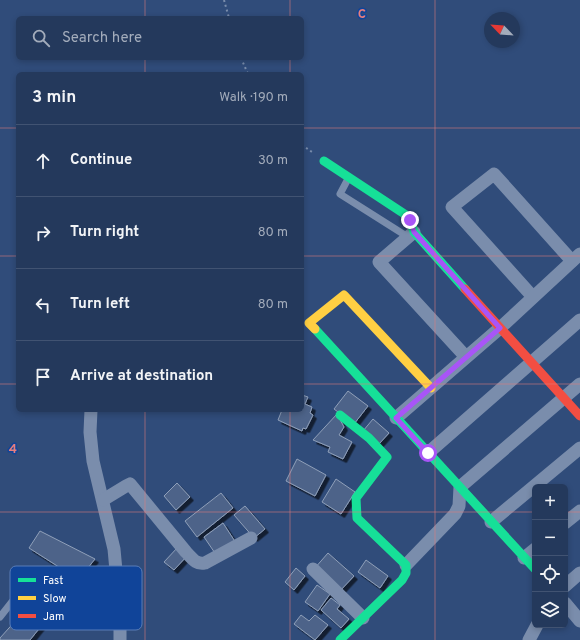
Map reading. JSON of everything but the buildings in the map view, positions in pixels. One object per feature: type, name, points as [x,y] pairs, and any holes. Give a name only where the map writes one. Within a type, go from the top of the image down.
[{"type":"street","points":[[324,161],[406,215],[410,220],[411,234],[500,328],[580,416]]},
{"type":"street","points":[[396,418],[500,328],[576,258],[494,174],[452,207],[533,297]]},
{"type":"street","points":[[411,234],[378,262],[466,357]]},
{"type":"street","points":[[431,388],[344,295],[309,323],[532,567]]},
{"type":"street","points":[[428,453],[580,320]]},
{"type":"street","points":[[340,640],[402,580],[406,573],[406,565],[455,514],[459,506],[460,487],[580,384]]},
{"type":"street","points":[[91,412],[90,432],[94,461],[114,550],[116,566]]},
{"type":"street","points":[[340,415],[369,438],[387,457],[356,498],[357,518],[406,565]]},
{"type":"street","points":[[492,522],[580,448]]},
{"type":"street","points":[[103,500],[130,484],[186,552],[199,563],[205,563],[250,538]]},
{"type":"street","points":[[568,521],[580,511]]},
{"type":"street","points":[[524,558],[532,551]]},
{"type":"street","points":[[313,569],[363,618]]},
{"type":"street","points":[[568,583],[580,573]]},
{"type":"street","points":[[568,607],[580,621]]},
{"type":"lane","points":[[349,178],[340,194],[411,234]]},
{"type":"lane","points":[[0,617],[10,604]]},
{"type":"path","points":[[224,0],[228,16]]},
{"type":"path","points":[[242,60],[247,72]]},
{"type":"traffic: fast","points":[[324,161],[406,215],[410,220],[414,232],[465,289]]},
{"type":"traffic: fast","points":[[315,329],[532,566]]},
{"type":"traffic: fast","points":[[340,415],[369,438],[387,457],[356,498],[357,518],[406,565],[406,573],[402,580],[340,640]]},
{"type":"traffic: slow","points":[[315,329],[309,323],[344,295],[431,388]]},
{"type":"traffic: jam","points":[[465,289],[580,416]]},
{"type":"route","points":[[410,220],[414,232],[500,328],[396,418],[428,453]]}]
